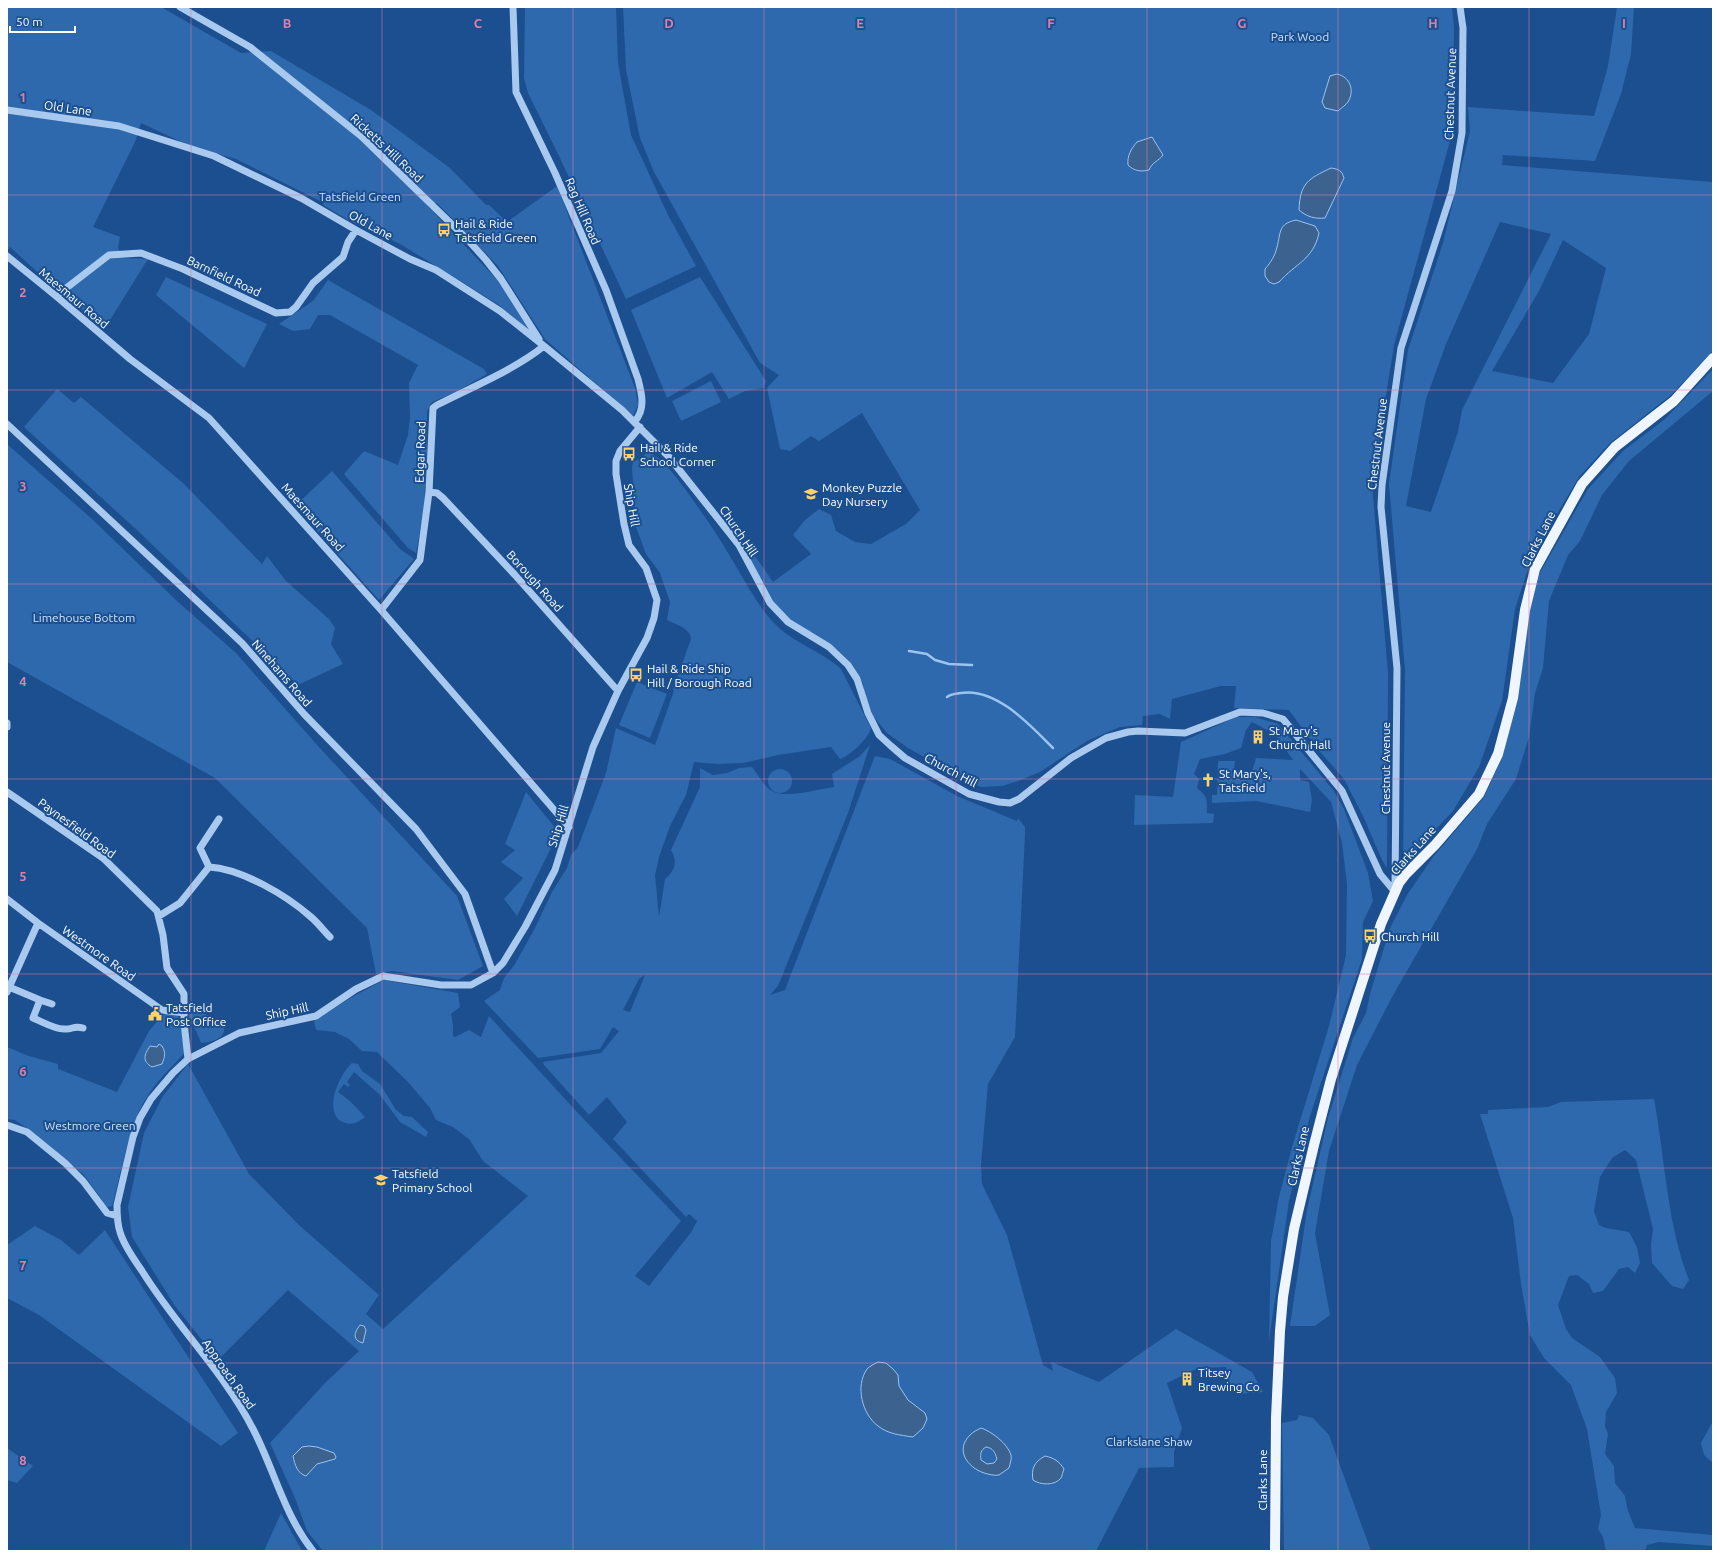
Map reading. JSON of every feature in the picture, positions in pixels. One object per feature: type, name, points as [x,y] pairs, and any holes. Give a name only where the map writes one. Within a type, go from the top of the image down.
[{"type":"main road","name":"Clarks Lane","points":[[1275,1551],[1276,1418],[1279,1339],[1294,1229],[1331,1079],[1381,924],[1395,892],[1406,874],[1435,845],[1479,794],[1498,754],[1513,698],[1525,610],[1535,569],[1582,484],[1615,447],[1674,401],[1713,358]]},
{"type":"street","name":"Ricketts Hill Road","points":[[180,7],[250,47],[360,136],[468,240],[486,260],[501,279],[543,345]]},
{"type":"street","name":"Rag Hill Road","points":[[514,7],[516,92],[555,173],[606,290],[642,393],[642,406],[637,425]]},
{"type":"street","name":"Chestnut Avenue","points":[[1395,892],[1396,668],[1381,507],[1382,485],[1401,348],[1452,192],[1462,133],[1463,28],[1460,7]]},
{"type":"street","name":"Old Lane","points":[[7,110],[119,126],[214,156],[301,198],[410,259],[436,270],[500,311],[543,345],[637,425]]},
{"type":"street","name":"Barnfield Road","points":[[56,296],[109,255],[141,253],[183,269],[276,313],[290,312],[296,307],[313,283],[343,257],[348,242],[356,230]]},
{"type":"street","name":"Maesmaur Road","points":[[7,256],[130,359],[209,418],[381,610],[569,827]]},
{"type":"street","name":"Edgar Road","points":[[381,610],[420,560],[429,492],[433,408],[514,365],[543,345]]},
{"type":"street","name":"Ninehams Road","points":[[7,424],[242,644],[304,714],[416,829],[465,894],[493,973]]},
{"type":"street","name":"Ship Hill","points":[[188,1059],[239,1033],[316,1016],[356,989],[383,976],[441,985],[471,985],[493,973],[503,963],[525,928],[555,870],[593,747],[618,691],[647,638],[656,610],[657,600],[646,568],[629,545],[616,474],[616,461],[620,451],[637,425]]},
{"type":"street","name":"Church Hill","points":[[637,425],[669,457],[731,535],[745,556],[762,591],[770,603],[788,622],[828,647],[848,665],[857,680],[868,713],[879,734],[905,758],[969,794],[989,800],[1010,803],[1019,799],[1072,758],[1106,738],[1138,731],[1185,733],[1240,712],[1263,713],[1283,719],[1342,791],[1380,874],[1395,892]]},
{"type":"street","name":"Borough Road","points":[[429,492],[436,493],[443,498],[480,537],[618,691]]},
{"type":"street","name":"Paynesfield Road","points":[[7,792],[103,858],[153,907],[159,916]]},
{"type":"street","points":[[209,867],[200,848],[218,819]]},
{"type":"street","points":[[7,1125],[27,1132],[54,1154],[83,1180],[107,1213],[117,1216],[120,1188],[133,1137],[140,1118],[151,1099],[173,1073],[188,1059],[184,994],[167,968],[159,916],[180,903],[209,867]]},
{"type":"street","points":[[209,867],[234,871],[294,903],[313,918],[330,938]]},
{"type":"street","name":"Westmore Road","points":[[7,899],[38,923],[162,1010],[184,1013]]},
{"type":"street","points":[[38,923],[8,990],[52,1004]]},
{"type":"street","points":[[40,1000],[33,1018],[63,1029],[69,1029],[77,1026],[83,1028]]},
{"type":"street","name":"Approach Road","points":[[117,1216],[120,1232],[157,1295],[232,1392],[250,1424],[285,1504],[302,1538],[313,1551]]},
{"type":"green space","name":"Tatsfield Green","points":[[7,7],[161,7],[241,53],[271,51],[371,110],[450,168],[486,205],[489,205],[507,222],[557,186],[635,388],[638,405],[633,416],[545,339],[498,266],[437,203],[425,203],[498,281],[530,331],[499,305],[400,244],[350,221],[323,205],[324,203],[236,159],[190,146],[141,123],[135,142],[93,227],[120,237],[118,248],[123,258],[148,259],[105,328],[56,289],[10,247],[7,251]]},
{"type":"green space","points":[[525,7],[616,7],[618,63],[631,135],[668,215],[696,266],[626,299],[528,93],[524,78]]},
{"type":"green space","name":"Park Wood","points":[[623,7],[1452,7],[1454,28],[1453,130],[1394,345],[1372,484],[1388,673],[1387,868],[1344,779],[1316,747],[1289,710],[1234,708],[1236,686],[1221,686],[1172,699],[1170,719],[1160,714],[1143,716],[1142,725],[1120,727],[1087,741],[1040,772],[1002,786],[981,787],[961,778],[908,748],[887,733],[874,717],[864,693],[863,684],[853,665],[838,650],[817,639],[776,609],[749,560],[755,556],[773,582],[811,554],[793,535],[805,520],[819,509],[831,515],[836,531],[855,542],[871,544],[906,524],[920,510],[862,413],[819,441],[811,436],[790,451],[780,449],[767,388],[779,375],[760,363],[654,172],[640,138],[626,70]]},
{"type":"green space","points":[[1617,7],[1634,7],[1631,54],[1621,94],[1595,161],[1503,155],[1502,165],[1713,182],[1713,351],[1671,395],[1610,443],[1579,477],[1547,531],[1529,566],[1515,609],[1502,701],[1479,767],[1453,811],[1403,864],[1405,670],[1389,484],[1408,350],[1443,243],[1470,131],[1468,107],[1594,116],[1608,66]],"holes":[[[1500,222],[1551,234],[1462,410],[1458,432],[1431,512],[1406,506],[1426,399],[1446,344]],[[1563,240],[1606,268],[1589,334],[1553,383],[1492,371],[1539,291]]]},
{"type":"green space","points":[[166,277],[267,324],[244,368],[156,295]]},
{"type":"green space","points":[[700,277],[766,381],[764,388],[745,391],[729,399],[712,372],[667,398],[631,310]]},
{"type":"green space","points":[[328,280],[484,369],[487,374],[456,392],[432,402],[427,411],[427,465],[423,516],[416,553],[408,548],[344,474],[364,451],[398,465],[408,435],[410,417],[409,383],[418,365],[330,315],[318,315],[310,329],[293,331],[279,324],[313,301]]},
{"type":"green space","points":[[1713,369],[1713,391],[1629,461],[1602,495],[1580,541],[1568,555],[1549,601],[1543,668],[1535,693],[1529,737],[1516,779],[1487,824],[1477,849],[1392,997],[1357,1065],[1329,1151],[1315,1233],[1330,1315],[1315,1326],[1290,1326],[1307,1210],[1328,1118],[1353,1038],[1366,1013],[1370,994],[1390,928],[1407,895],[1433,857],[1484,797],[1496,771],[1502,755],[1516,702],[1531,601],[1538,576],[1588,489],[1623,451],[1665,419]]},
{"type":"green space","points":[[711,381],[721,402],[681,421],[672,401]]},
{"type":"green space","points":[[57,389],[74,403],[81,397],[183,483],[262,564],[267,556],[286,581],[329,619],[335,628],[331,644],[343,664],[298,685],[139,532],[24,427]]},
{"type":"green space","name":"Limehouse Bottom","points":[[7,444],[92,519],[177,601],[236,653],[318,746],[457,896],[483,966],[458,980],[392,971],[376,974],[367,928],[215,778],[7,662]]},
{"type":"green space","name":"Clarkslane Shaw","points":[[647,451],[653,454],[659,458],[673,473],[712,528],[759,605],[776,625],[783,632],[826,657],[841,669],[871,728],[867,737],[858,746],[849,754],[840,759],[831,747],[778,755],[743,763],[718,764],[694,762],[686,795],[670,826],[659,857],[655,875],[659,917],[665,879],[671,873],[675,862],[671,850],[700,787],[700,768],[713,775],[727,773],[739,768],[752,767],[772,791],[785,794],[802,793],[834,787],[832,774],[860,756],[870,745],[848,813],[778,986],[770,995],[785,990],[875,756],[890,759],[957,796],[1017,821],[1018,818],[1025,827],[1025,835],[1015,1037],[988,1084],[981,1165],[982,1184],[1007,1235],[1043,1365],[1053,1371],[1051,1362],[1099,1382],[1176,1329],[1252,1372],[1263,1392],[1236,1394],[1230,1387],[1226,1367],[1198,1368],[1167,1383],[1182,1428],[1174,1452],[1174,1467],[1139,1468],[1096,1551],[323,1551],[307,1531],[295,1498],[270,1443],[325,1383],[359,1351],[288,1290],[218,1360],[175,1306],[132,1237],[128,1207],[144,1133],[163,1096],[188,1064],[249,1174],[300,1226],[379,1295],[366,1314],[383,1329],[528,1196],[483,1161],[469,1139],[453,1127],[436,1120],[430,1108],[408,1082],[377,1052],[362,1051],[349,1039],[335,1032],[316,1030],[314,1021],[352,997],[384,980],[458,993],[460,1007],[451,1014],[453,1036],[455,1037],[469,1030],[481,1037],[489,1016],[577,1112],[681,1221],[635,1276],[649,1286],[692,1231],[697,1221],[689,1214],[686,1217],[613,1139],[627,1122],[607,1097],[589,1115],[544,1065],[543,1062],[601,1053],[619,1031],[613,1027],[600,1049],[538,1058],[484,1001],[500,990],[504,978],[515,964],[535,928],[552,892],[567,868],[571,855],[578,847],[606,773],[616,728],[655,745],[691,639],[686,629],[667,620],[670,602],[660,573],[646,554],[636,527],[632,468],[633,462],[643,457]],"holes":[[[645,975],[630,1012],[623,1010],[639,979]]]},
{"type":"green space","points":[[332,471],[400,549],[414,559],[379,600],[295,506]]},
{"type":"green space","points":[[637,682],[667,694],[650,738],[619,725]]},
{"type":"green space","points":[[1236,717],[1255,717],[1278,724],[1334,791],[1344,809],[1368,873],[1373,901],[1363,922],[1362,959],[1310,1116],[1289,1201],[1269,1341],[1271,1241],[1279,1197],[1292,1147],[1329,1026],[1346,955],[1347,884],[1342,843],[1331,802],[1300,769],[1300,780],[1309,782],[1312,800],[1310,812],[1256,801],[1212,803],[1212,795],[1217,795],[1218,761],[1235,761],[1234,770],[1252,771],[1256,758],[1293,760],[1275,734],[1252,722],[1246,730],[1241,748],[1225,754],[1200,759],[1194,774],[1199,779],[1197,788],[1206,799],[1207,813],[1214,814],[1213,823],[1134,825],[1135,795],[1173,797],[1181,742]]},
{"type":"green space","points":[[780,769],[788,773],[792,781],[788,789],[780,793],[772,789],[768,781],[772,773]]},
{"type":"green space","points":[[526,792],[557,830],[550,850],[517,916],[504,899],[523,878],[501,862],[515,850],[505,844]]},
{"type":"green space","points":[[198,1009],[224,1026],[221,1037],[213,1041],[201,1043],[188,1018],[191,1011]]},
{"type":"green space","name":"Westmore Green","points":[[170,1012],[178,1016],[189,1048],[160,1079],[145,1100],[129,1138],[112,1206],[107,1207],[84,1175],[28,1129],[15,1120],[7,1119],[7,1047],[29,1056],[58,1064],[58,1069],[117,1092],[149,1031],[163,1015]]},
{"type":"green space","points":[[352,1063],[358,1064],[362,1071],[380,1084],[396,1110],[404,1116],[412,1117],[428,1132],[426,1137],[400,1122],[380,1095],[354,1072],[347,1082],[350,1085],[348,1087],[344,1084],[338,1092],[351,1102],[365,1117],[358,1122],[351,1124],[345,1123],[338,1119],[334,1112],[333,1103],[335,1094],[342,1076]]},
{"type":"green space","points":[[1654,1099],[1671,1214],[1682,1259],[1689,1280],[1683,1289],[1672,1286],[1652,1263],[1651,1245],[1653,1229],[1636,1160],[1625,1150],[1612,1158],[1600,1177],[1594,1211],[1599,1225],[1606,1228],[1629,1232],[1637,1247],[1640,1263],[1635,1273],[1628,1267],[1619,1269],[1603,1291],[1593,1293],[1589,1284],[1577,1275],[1569,1276],[1558,1305],[1566,1329],[1572,1338],[1600,1357],[1615,1378],[1617,1393],[1606,1412],[1605,1426],[1608,1434],[1605,1454],[1614,1466],[1615,1483],[1625,1496],[1628,1511],[1635,1528],[1713,1535],[1713,1546],[1659,1542],[1647,1545],[1645,1551],[1606,1551],[1603,1537],[1598,1529],[1601,1515],[1587,1429],[1571,1385],[1544,1358],[1530,1335],[1521,1284],[1513,1218],[1480,1114],[1488,1114],[1488,1110],[1548,1107],[1561,1102]]},
{"type":"green space","points":[[35,1226],[61,1240],[79,1255],[105,1230],[238,1433],[221,1446],[39,1315],[7,1298],[7,1245]]},
{"type":"green space","points":[[1299,1415],[1313,1418],[1329,1435],[1371,1551],[1284,1551],[1282,1423],[1297,1420]]},
{"type":"green space","points":[[1713,1421],[1713,1463],[1704,1455],[1701,1443]]},
{"type":"green space","points":[[7,1448],[33,1466],[17,1483],[7,1480]]},
{"type":"green space","points":[[281,1513],[301,1549],[303,1551],[264,1551]]},
{"type":"shaded area","points":[[1337,74],[1348,81],[1351,89],[1348,102],[1338,111],[1325,108],[1322,102],[1330,76]]},
{"type":"shaded area","points":[[1152,137],[1163,155],[1152,165],[1149,170],[1143,171],[1133,169],[1128,165],[1128,159],[1133,147],[1137,142]]},
{"type":"shaded area","points":[[1331,168],[1340,171],[1344,178],[1325,218],[1314,218],[1308,216],[1299,210],[1301,194],[1311,179]]},
{"type":"shaded area","points":[[1296,220],[1315,226],[1319,233],[1316,242],[1313,249],[1303,260],[1279,282],[1274,284],[1269,282],[1265,276],[1265,269],[1275,253],[1281,229],[1286,224]]},
{"type":"shaded area","points":[[159,1044],[162,1046],[164,1051],[164,1059],[162,1064],[152,1067],[145,1060],[145,1055],[150,1046],[157,1047]]},
{"type":"shaded area","points":[[360,1325],[364,1326],[366,1330],[363,1343],[359,1342],[355,1336],[355,1333]]},
{"type":"shaded area","points":[[878,1362],[886,1363],[893,1369],[898,1375],[899,1386],[908,1400],[925,1413],[927,1419],[923,1428],[913,1437],[894,1434],[882,1429],[872,1421],[864,1407],[861,1391],[863,1376],[867,1369]]},
{"type":"shaded area","points":[[981,1428],[1003,1442],[1011,1455],[1009,1468],[999,1475],[984,1473],[973,1467],[968,1462],[963,1452],[963,1446],[971,1434]],"holes":[[[986,1447],[990,1448],[995,1454],[997,1459],[994,1463],[987,1464],[981,1460],[981,1452]]]},
{"type":"shaded area","points":[[309,1446],[334,1453],[336,1457],[335,1459],[317,1464],[306,1476],[298,1471],[293,1456],[302,1447]]},
{"type":"shaded area","points":[[1045,1456],[1056,1460],[1064,1469],[1061,1478],[1058,1481],[1043,1484],[1033,1480],[1032,1472],[1034,1466]]},
{"type":"waterway","points":[[909,651],[927,654],[935,660],[949,664],[972,665]]},
{"type":"waterway","points":[[947,697],[961,693],[974,693],[987,696],[1000,702],[1023,719],[1053,748]]},
{"type":"place","name":"Hail & Ride Tatsfield Green","points":[[444,230]]},
{"type":"place","name":"Hail & Ride School Corner","points":[[629,454]]},
{"type":"place","name":"Monkey Puzzle Day Nursery","points":[[811,494]]},
{"type":"place","name":"Hail & Ride Ship Hill / Borough Road","points":[[636,675]]},
{"type":"place","name":"St Mary's Church Hall","points":[[1258,737]]},
{"type":"place","name":"St Mary's, Tatsfield","points":[[1208,780]]},
{"type":"place","name":"Church Hill","points":[[1370,936]]},
{"type":"place","name":"Tatsfield Post Office","points":[[155,1014]]},
{"type":"place","name":"Tatsfield Primary School","points":[[381,1180]]},
{"type":"place","name":"Titsey Brewing Co","points":[[1187,1379]]}]
